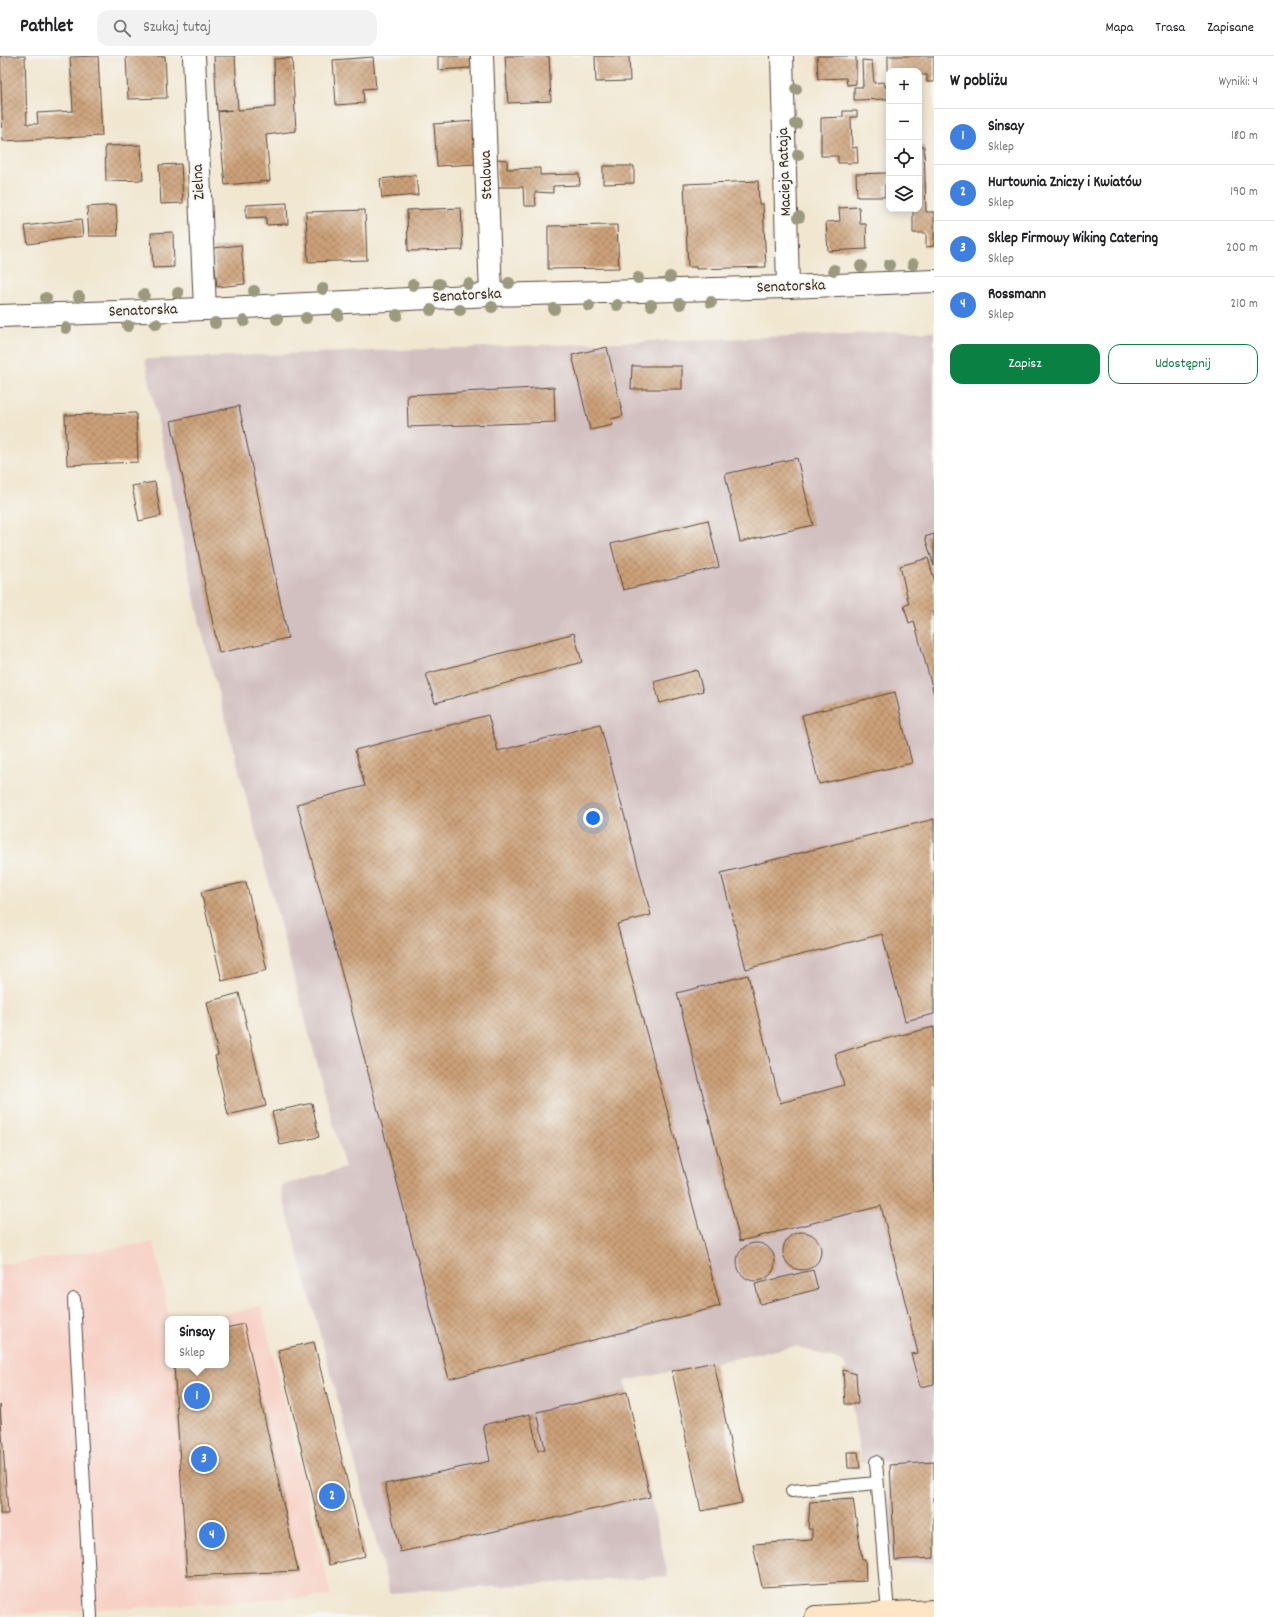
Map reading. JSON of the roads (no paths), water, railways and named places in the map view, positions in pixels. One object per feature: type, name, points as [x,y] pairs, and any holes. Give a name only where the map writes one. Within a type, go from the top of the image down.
[{"type":"street","name":"Zielna","points":[[194,56],[205,309]]},
{"type":"street","name":"Stalowa","points":[[482,56],[491,295]]},
{"type":"street","name":"Macieja Rataja","points":[[782,56],[788,287]]},
{"type":"street","name":"Senatorska","points":[[0,316],[205,309],[491,295],[788,287],[934,280]]},
{"type":"street","points":[[816,1617],[934,1611]]},
{"type":"lane","points":[[74,1299],[91,1617]]},
{"type":"lane","points":[[876,1462],[888,1613]]},
{"type":"lane","points":[[792,1491],[878,1484]]},
{"type":"place","name":"Sinsay","points":[[197,1396]]},
{"type":"place","name":"Sklep Firmowy Wiking Catering","points":[[204,1459]]},
{"type":"place","name":"Hurtownia Zniczy i Kwiatów","points":[[332,1496]]},
{"type":"place","name":"Rossmann","points":[[212,1535]]}]
